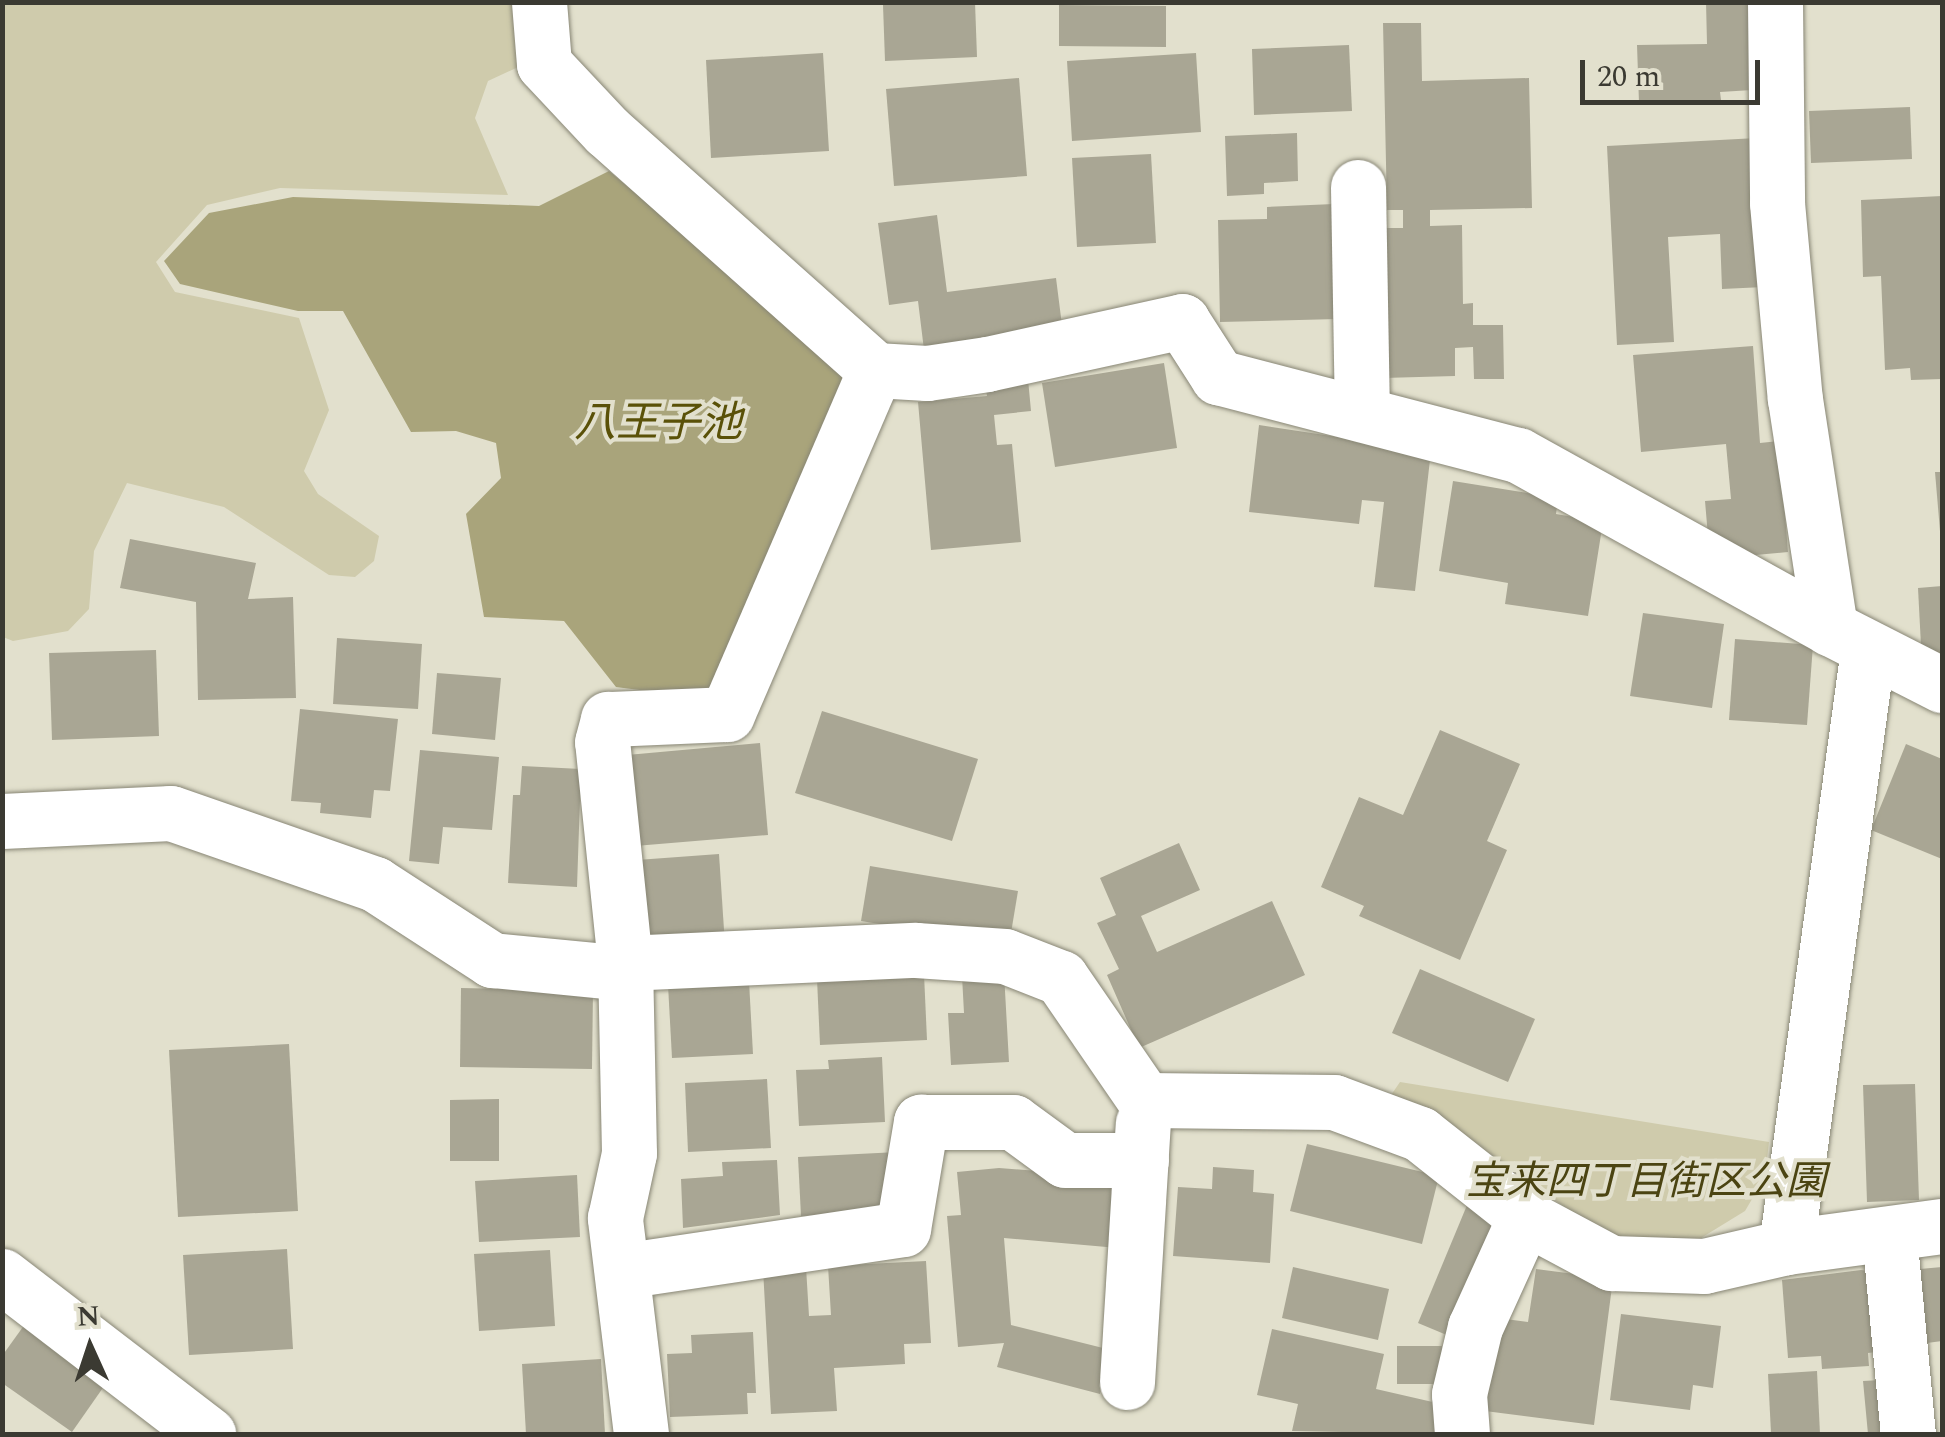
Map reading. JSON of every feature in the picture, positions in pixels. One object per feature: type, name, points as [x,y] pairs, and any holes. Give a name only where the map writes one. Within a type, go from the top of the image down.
[{"type":"street","points":[[538,2],[544,64],[607,131],[875,370],[927,373],[987,364],[1182,322],[1218,376],[1518,455],[1849,638],[1942,685]]},
{"type":"street","points":[[1775,2],[1778,203],[1798,418],[1849,638],[1786,1247]]},
{"type":"street","points":[[1358,187],[1362,414]]},
{"type":"street","points":[[641,1434],[615,1218],[629,1153],[624,968],[602,742],[608,719],[728,714],[875,370]]},
{"type":"street","points":[[2,821],[171,813],[375,884],[492,960],[624,968],[916,950],[1005,956],[1061,978],[1145,1100],[1127,1382]]},
{"type":"street","points":[[1145,1100],[1334,1102],[1420,1134],[1524,1216],[1611,1263],[1704,1266],[1786,1247],[1942,1226]]},
{"type":"street","points":[[622,1271],[903,1229],[921,1122],[1012,1122],[1065,1160],[1141,1160]]},
{"type":"street","points":[[1462,1434],[1458,1394],[1475,1327],[1524,1216]]},
{"type":"street","points":[[1890,1234],[1908,1434]]},
{"type":"street","points":[[2,1276],[196,1430]]},
{"type":"green space","points":[[2,3],[524,3],[529,62],[488,81],[475,118],[508,195],[280,188],[207,205],[156,262],[175,292],[299,318],[329,410],[304,471],[318,494],[379,536],[374,561],[355,577],[329,575],[224,507],[127,483],[94,551],[89,609],[68,631],[13,641],[3,637]]},
{"type":"green space","name":"宝来四丁目街区公園","points":[[1400,1082],[1769,1142],[1765,1177],[1745,1211],[1701,1238],[1658,1247],[1608,1238],[1448,1124],[1389,1098]]},
{"type":"water","name":"八王子池","points":[[609,171],[853,375],[718,700],[616,687],[564,621],[484,617],[466,514],[501,478],[496,443],[456,431],[411,432],[343,311],[298,311],[180,284],[164,261],[209,213],[293,197],[539,206]]},
{"type":"building","points":[[975,2],[977,57],[885,61],[883,5]]},
{"type":"building","points":[[1706,2],[1748,2],[1752,90],[1720,92],[1721,100],[1639,103],[1637,45],[1707,44]]},
{"type":"building","points":[[1059,5],[1166,6],[1166,47],[1059,46]]},
{"type":"building","points":[[1383,23],[1421,23],[1422,81],[1529,78],[1532,208],[1430,210],[1430,226],[1462,225],[1463,304],[1473,303],[1473,325],[1503,325],[1504,379],[1474,379],[1473,347],[1455,348],[1455,376],[1383,378],[1380,228],[1403,228],[1403,210],[1387,210]]},
{"type":"building","points":[[1349,45],[1352,111],[1254,115],[1252,49]]},
{"type":"building","points":[[823,53],[829,151],[711,158],[706,60]]},
{"type":"building","points":[[1196,53],[1201,132],[1072,141],[1067,61]]},
{"type":"building","points":[[1019,78],[1027,176],[894,186],[886,89]]},
{"type":"building","points":[[1910,107],[1912,159],[1811,163],[1809,111]]},
{"type":"building","points":[[1297,133],[1298,181],[1264,183],[1264,194],[1227,196],[1225,136]]},
{"type":"building","points":[[1757,138],[1764,287],[1722,289],[1720,234],[1668,237],[1674,342],[1617,345],[1607,146]]},
{"type":"building","points":[[1151,154],[1156,243],[1077,247],[1072,158]]},
{"type":"building","points":[[1942,196],[1942,379],[1911,380],[1910,368],[1885,370],[1881,276],[1863,277],[1861,200]]},
{"type":"building","points":[[1334,204],[1337,319],[1220,322],[1218,220],[1267,219],[1267,207]]},
{"type":"building","points":[[937,215],[947,292],[1056,278],[1064,341],[925,358],[918,301],[889,305],[878,223]]},
{"type":"building","points":[[1753,346],[1760,443],[1779,441],[1788,552],[1734,557],[1709,548],[1705,501],[1731,499],[1726,444],[1641,452],[1633,355]]},
{"type":"building","points":[[1164,363],[1177,448],[1055,467],[1042,383]]},
{"type":"building","points":[[1028,379],[1031,411],[994,415],[997,445],[1012,444],[1021,542],[931,550],[918,402],[987,396],[985,384]]},
{"type":"building","points":[[1259,425],[1431,451],[1415,591],[1374,587],[1384,502],[1362,500],[1359,524],[1249,512]]},
{"type":"building","points":[[1935,472],[1942,472],[1942,531],[1940,531]]},
{"type":"building","points":[[1453,481],[1558,498],[1556,514],[1603,522],[1588,616],[1505,604],[1508,583],[1439,571]]},
{"type":"building","points":[[130,539],[256,563],[248,599],[293,597],[296,698],[198,700],[196,602],[120,588]]},
{"type":"building","points":[[1942,586],[1942,664],[1922,665],[1918,588]]},
{"type":"building","points":[[1643,613],[1724,624],[1712,708],[1630,696]]},
{"type":"building","points":[[337,638],[422,644],[418,709],[333,704]]},
{"type":"building","points":[[1735,639],[1813,645],[1807,725],[1729,720]]},
{"type":"building","points":[[156,650],[159,736],[52,740],[49,653]]},
{"type":"building","points":[[437,673],[501,678],[495,740],[432,734]]},
{"type":"building","points":[[300,709],[398,719],[390,791],[374,790],[371,818],[320,813],[321,803],[291,801]]},
{"type":"building","points":[[822,711],[978,759],[952,841],[795,793]]},
{"type":"building","points":[[1440,730],[1520,764],[1487,841],[1507,850],[1460,960],[1359,916],[1364,906],[1321,887],[1359,797],[1403,815]]},
{"type":"building","points":[[760,743],[768,835],[635,846],[627,755]]},
{"type":"building","points":[[1906,744],[1942,759],[1942,859],[1871,830]]},
{"type":"building","points":[[420,750],[499,757],[492,830],[443,827],[439,864],[409,861]]},
{"type":"building","points":[[522,766],[581,769],[577,887],[508,883],[513,795],[520,795]]},
{"type":"building","points":[[1179,843],[1200,890],[1141,916],[1157,952],[1272,901],[1305,975],[1139,1048],[1107,975],[1119,969],[1097,923],[1116,915],[1100,878]]},
{"type":"building","points":[[719,854],[725,945],[643,950],[637,860]]},
{"type":"building","points":[[870,866],[1018,891],[1009,945],[861,921]]},
{"type":"building","points":[[1420,969],[1535,1019],[1508,1082],[1392,1033]]},
{"type":"building","points":[[1004,973],[1009,1062],[951,1065],[948,1013],[964,1013],[962,976]]},
{"type":"building","points":[[924,974],[927,1040],[820,1045],[817,979]]},
{"type":"building","points":[[749,981],[753,1054],[672,1058],[668,985]]},
{"type":"building","points":[[461,988],[593,991],[592,1069],[460,1067]]},
{"type":"building","points":[[289,1044],[298,1211],[178,1217],[169,1050]]},
{"type":"building","points":[[882,1057],[885,1122],[799,1126],[796,1070],[829,1069],[828,1060]]},
{"type":"building","points":[[767,1079],[771,1148],[688,1152],[685,1083]]},
{"type":"building","points":[[1915,1084],[1919,1200],[1867,1202],[1863,1085]]},
{"type":"building","points":[[499,1099],[499,1161],[450,1161],[450,1100]]},
{"type":"building","points":[[1307,1144],[1439,1176],[1422,1244],[1290,1211]]},
{"type":"building","points":[[898,1152],[901,1211],[801,1216],[798,1157]]},
{"type":"building","points":[[777,1160],[780,1215],[683,1228],[681,1179],[723,1176],[722,1162]]},
{"type":"building","points":[[1213,1167],[1254,1170],[1253,1192],[1274,1194],[1270,1263],[1173,1256],[1178,1187],[1212,1189]]},
{"type":"building","points":[[999,1168],[1124,1178],[1118,1248],[1004,1238],[1011,1325],[1111,1350],[1100,1394],[997,1367],[1004,1343],[958,1347],[947,1216],[961,1215],[957,1172]]},
{"type":"building","points":[[577,1175],[580,1237],[479,1242],[475,1181]]},
{"type":"building","points":[[1470,1198],[1513,1216],[1461,1341],[1418,1323]]},
{"type":"building","points":[[287,1249],[293,1349],[189,1355],[183,1255]]},
{"type":"building","points":[[550,1250],[555,1326],[479,1331],[474,1254]]},
{"type":"building","points":[[926,1261],[931,1343],[904,1344],[905,1364],[834,1368],[837,1411],[771,1414],[763,1269],[806,1267],[809,1316],[831,1315],[828,1266]]},
{"type":"building","points":[[1293,1267],[1389,1289],[1378,1340],[1282,1318]]},
{"type":"building","points":[[1942,1267],[1942,1341],[1927,1343],[1920,1269]]},
{"type":"building","points":[[1536,1269],[1613,1279],[1594,1425],[1485,1411],[1498,1318],[1528,1322]]},
{"type":"building","points":[[1861,1270],[1886,1273],[1892,1350],[1868,1353],[1869,1366],[1822,1369],[1821,1356],[1788,1358],[1782,1280]]},
{"type":"building","points":[[1621,1314],[1721,1326],[1713,1388],[1693,1385],[1690,1410],[1610,1400]]},
{"type":"building","points":[[25,1324],[107,1382],[72,1432],[2,1383],[2,1356]]},
{"type":"building","points":[[1272,1329],[1384,1354],[1376,1389],[1450,1406],[1444,1434],[1292,1431],[1298,1404],[1257,1395]]},
{"type":"building","points":[[753,1332],[756,1393],[747,1393],[748,1414],[670,1417],[667,1354],[692,1353],[691,1335]]},
{"type":"building","points":[[1397,1346],[1442,1346],[1442,1384],[1397,1384]]},
{"type":"building","points":[[601,1359],[605,1434],[526,1434],[522,1364]]},
{"type":"building","points":[[1817,1371],[1820,1434],[1771,1433],[1768,1374]]},
{"type":"building","points":[[1899,1379],[1904,1434],[1868,1434],[1863,1381]]}]
